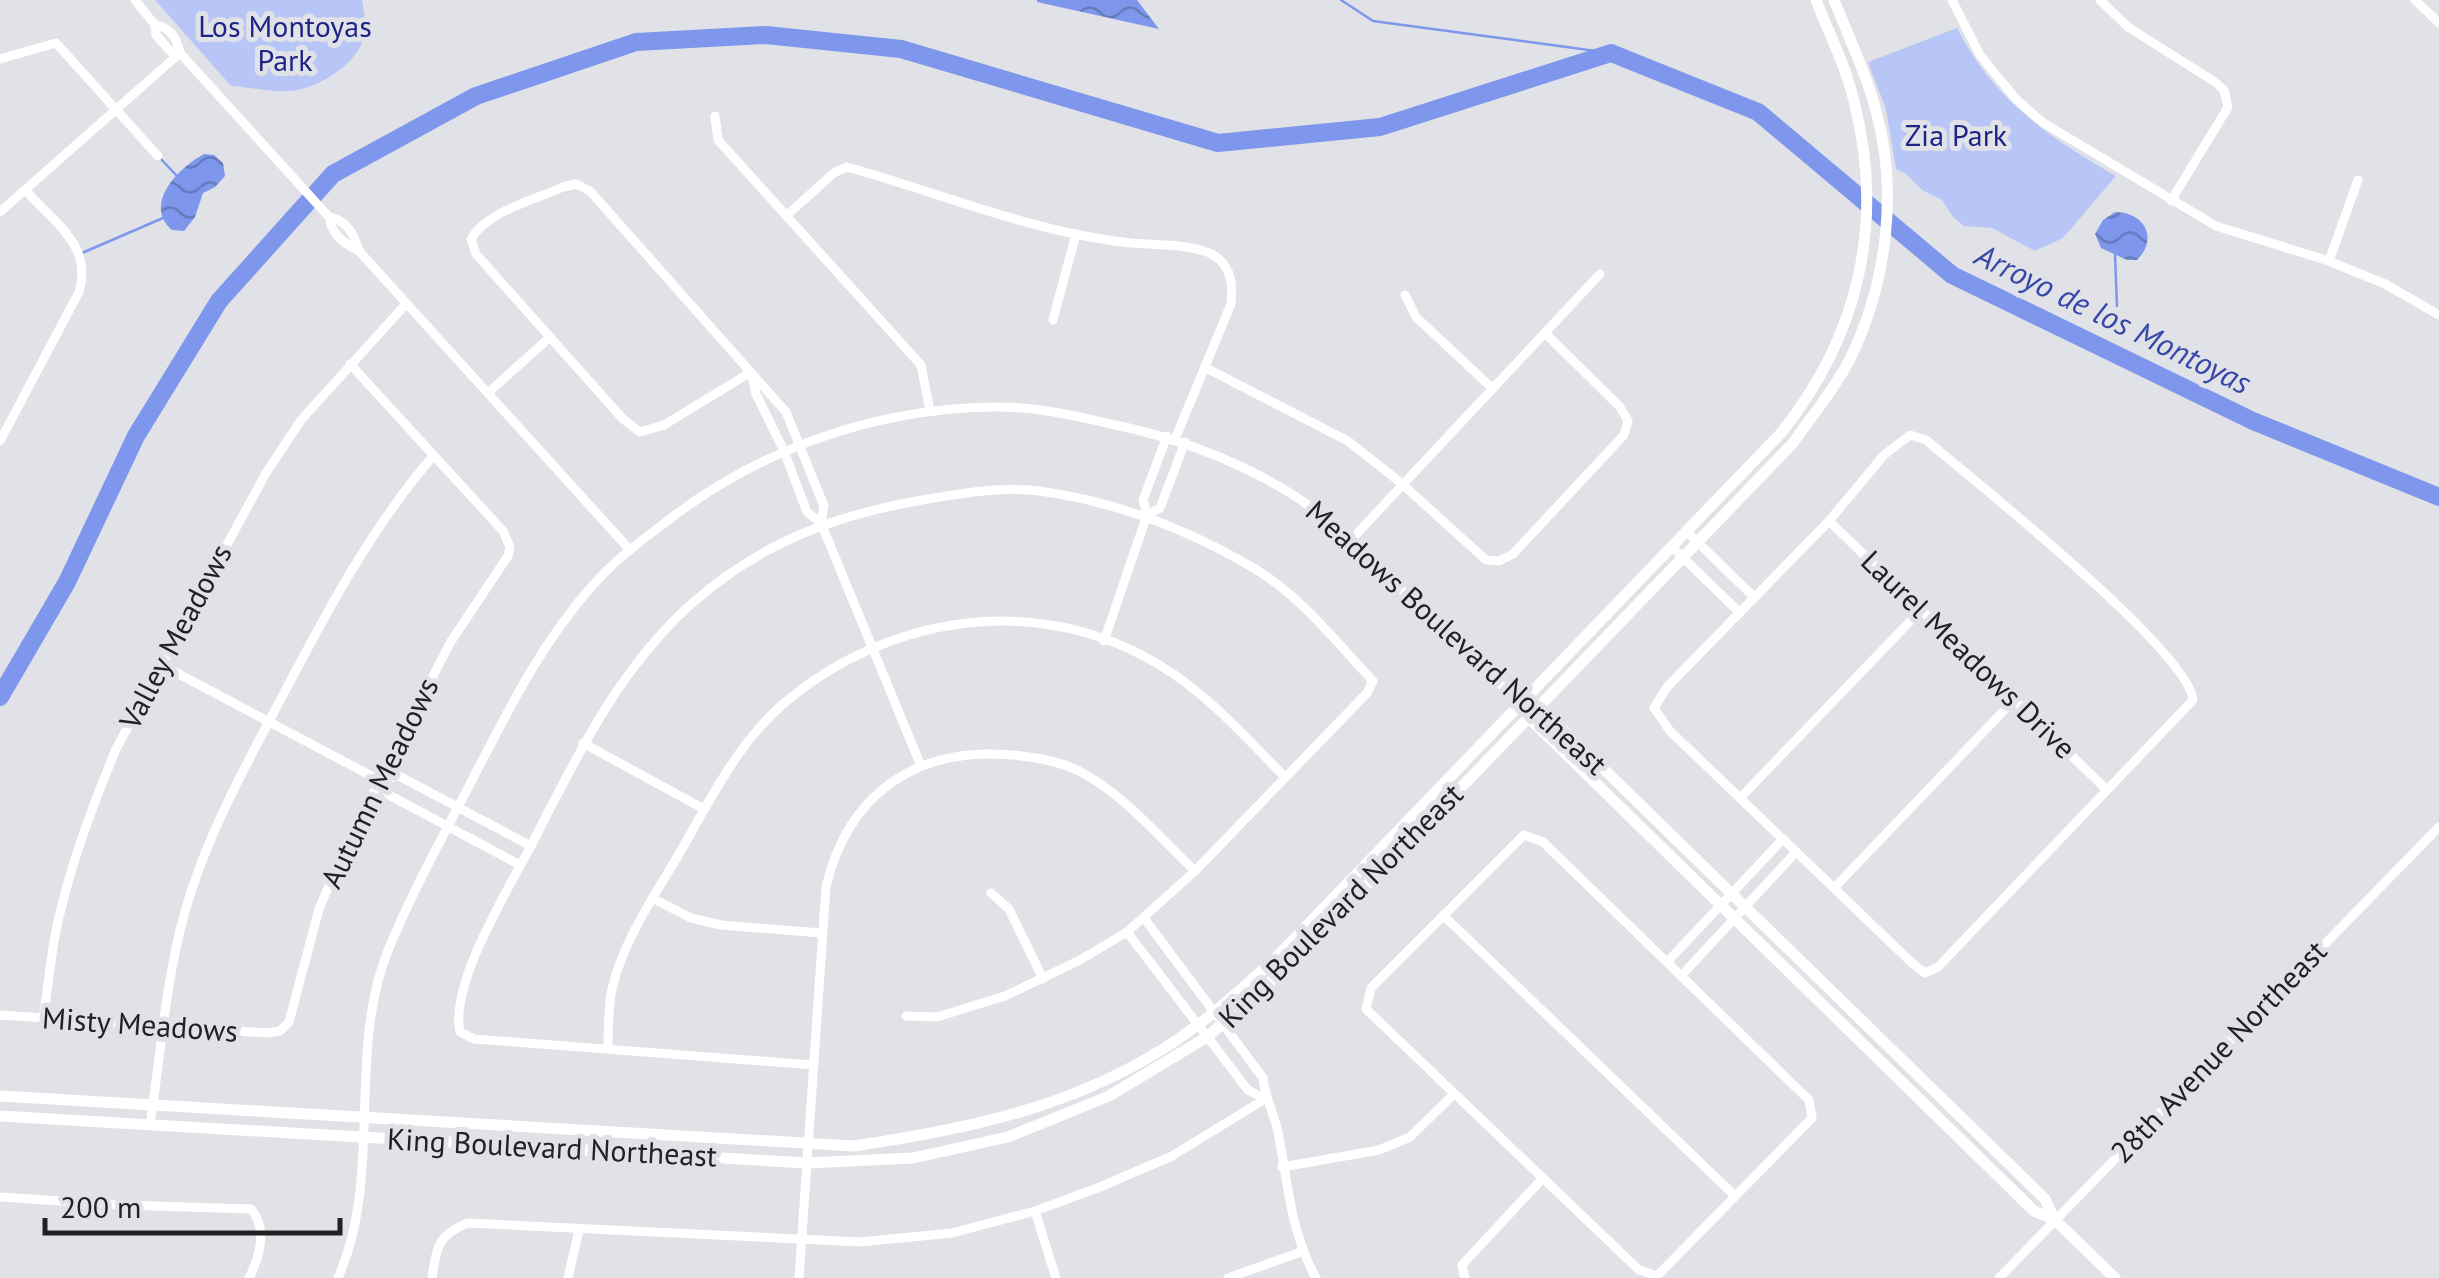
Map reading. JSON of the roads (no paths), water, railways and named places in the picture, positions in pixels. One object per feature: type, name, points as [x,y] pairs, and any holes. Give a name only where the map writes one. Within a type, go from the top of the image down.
[{"type":"street","points":[[136,0],[170,51],[180,52],[327,215],[342,220],[354,234],[358,251],[630,550]]},
{"type":"street","name":"King Boulevard Northeast","points":[[0,1096],[854,1146],[966,1129],[1016,1116],[1118,1073],[1199,1024],[1270,964],[1781,433],[1805,403],[1844,331],[1860,272],[1867,196],[1866,162],[1853,96],[1816,0]]},
{"type":"street","name":"King Boulevard Northeast","points":[[0,1116],[807,1163],[914,1158],[1008,1137],[1109,1096],[1208,1037],[1292,963],[1793,443],[1848,364],[1868,318],[1884,245],[1887,183],[1876,108],[1834,0]]},
{"type":"street","points":[[1952,0],[1980,55],[2042,122],[2216,226],[2329,261],[2385,284],[2439,314]]},
{"type":"street","points":[[2100,0],[2128,27],[2215,82],[2227,96],[2228,108],[2171,202]]},
{"type":"street","points":[[2415,0],[2439,22]]},
{"type":"street","points":[[0,59],[56,43],[158,156]]},
{"type":"street","points":[[0,212],[180,52]]},
{"type":"street","points":[[715,116],[718,140],[921,365],[930,411]]},
{"type":"street","points":[[786,216],[835,172],[847,167],[1049,229],[1201,250],[1228,269],[1233,286],[1231,304],[1176,439],[1143,500],[1147,516],[1104,640]]},
{"type":"street","points":[[2329,261],[2358,180]]},
{"type":"street","points":[[751,372],[664,425],[640,432],[623,419],[476,254],[471,239],[489,221],[563,187],[582,186],[751,372],[786,412],[824,506],[822,523],[920,766]]},
{"type":"street","points":[[0,441],[84,274],[77,247],[26,191]]},
{"type":"street","points":[[1054,320],[1076,234]]},
{"type":"street","points":[[1350,541],[1600,274]]},
{"type":"street","points":[[1406,295],[1416,317],[1493,388]]},
{"type":"street","name":"Valley Meadows","points":[[42,1018],[54,940],[97,795],[116,749],[266,472],[301,420],[406,304]]},
{"type":"street","points":[[1206,368],[1348,441],[1486,560],[1499,561],[1513,554],[1624,435],[1628,421],[1620,407],[1546,334]]},
{"type":"street","points":[[489,392],[550,337]]},
{"type":"street","points":[[150,1124],[160,1027],[184,914],[204,853],[234,786],[350,568],[398,497],[433,456],[350,364]]},
{"type":"street","points":[[751,372],[756,394],[784,451],[807,512],[822,523]]},
{"type":"street","name":"Meadows Boulevard Northeast","points":[[338,1278],[358,1209],[372,1010],[386,956],[447,827],[530,670],[574,608],[630,550],[730,476],[800,444],[863,423],[930,411],[995,406],[1052,411],[1176,439],[1290,492],[1350,541],[1520,704],[1528,719],[2034,1211],[2055,1220]]},
{"type":"street","points":[[1910,435],[1926,440],[2120,605],[2192,691],[2193,700],[1938,967],[1925,973],[1670,730],[1654,708],[1667,687],[1828,521],[1884,456],[1910,435]]},
{"type":"street","points":[[1147,516],[1160,508],[1176,439]]},
{"type":"street","name":"Autumn Meadows","points":[[280,1032],[289,1022],[319,908],[379,780],[450,643],[508,556],[510,548],[502,530],[433,456]]},
{"type":"street","points":[[814,1065],[474,1039],[460,1032],[456,1017],[488,928],[613,692],[688,607],[737,568],[822,523],[878,507],[984,490],[1040,492],[1147,516],[1253,568],[1296,600],[1373,681],[1367,694],[1194,872],[1127,932],[1004,996],[937,1017],[906,1016]]},
{"type":"street","name":"Laurel Meadows Drive","points":[[1828,521],[2107,790]]},
{"type":"street","points":[[1686,531],[1754,598]]},
{"type":"street","points":[[1672,546],[1740,613]]},
{"type":"street","points":[[1740,797],[1921,610]]},
{"type":"street","points":[[608,1049],[612,986],[624,954],[723,774],[781,706],[845,660],[874,647],[914,632],[996,619],[1072,630],[1104,640],[1160,665],[1200,692],[1285,777]]},
{"type":"street","points":[[160,664],[379,780],[389,795],[520,865]]},
{"type":"street","points":[[1834,888],[2014,700]]},
{"type":"street","name":"Meadows Boulevard Northeast","points":[[1520,704],[1540,707],[2045,1199],[2055,1220],[2115,1278]]},
{"type":"street","points":[[583,743],[704,809]]},
{"type":"street","points":[[799,1278],[821,934],[830,869],[847,828],[873,797],[920,766],[954,756],[993,753],[1032,757],[1075,769],[1123,802],[1194,872]]},
{"type":"street","points":[[379,780],[400,776],[531,846]]},
{"type":"street","name":"28th Avenue Northeast","points":[[1999,1278],[2439,827]]},
{"type":"street","points":[[1524,834],[1543,842],[1808,1100],[1812,1118],[1656,1276],[1639,1270],[1366,1009],[1370,988],[1443,915],[1524,834]]},
{"type":"street","points":[[1668,961],[1782,838]]},
{"type":"street","points":[[1681,976],[1796,852]]},
{"type":"street","points":[[991,893],[1010,909],[1043,979]]},
{"type":"street","points":[[654,899],[691,918],[722,925],[821,934]]},
{"type":"street","points":[[1443,915],[1735,1196]]},
{"type":"street","points":[[1144,918],[1263,1078],[1265,1099],[1278,1128],[1282,1167],[1301,1252],[1316,1278]]},
{"type":"street","points":[[1127,932],[1248,1090],[1265,1099]]},
{"type":"street","name":"Misty Meadows","points":[[0,1015],[280,1032]]},
{"type":"street","points":[[1282,1167],[1379,1150],[1410,1137],[1453,1095]]},
{"type":"street","points":[[432,1278],[437,1246],[449,1230],[468,1223],[860,1242],[952,1233],[1035,1211],[1172,1156],[1265,1099]]},
{"type":"street","points":[[1466,1278],[1462,1266],[1542,1179]]},
{"type":"street","points":[[0,1196],[251,1209],[260,1226],[260,1256],[250,1278]]},
{"type":"street","points":[[1035,1211],[1056,1278]]},
{"type":"street","points":[[568,1278],[579,1230]]},
{"type":"street","points":[[1228,1278],[1301,1252]]},
{"type":"water","points":[[1137,0],[1159,29],[1037,2]]},
{"type":"water","points":[[204,154],[214,155],[223,163],[225,176],[203,193],[195,217],[184,231],[172,230],[161,209],[167,188],[184,168]]},
{"type":"water","points":[[2115,212],[2134,216],[2145,228],[2147,243],[2137,260],[2127,260],[2101,248],[2095,234],[2103,220]]},
{"type":"waterway","points":[[1341,0],[1373,21],[1611,53]]},
{"type":"waterway","name":"Arroyo de los Montoyas","points":[[0,697],[67,582],[136,436],[219,301],[333,174],[476,96],[636,42],[766,35],[901,49],[1218,143],[1380,127],[1611,53],[1758,112],[1952,275],[2253,421],[2439,497]]},
{"type":"waterway","points":[[159,157],[177,176]]},
{"type":"waterway","points":[[82,253],[163,218]]},
{"type":"waterway","points":[[2115,255],[2117,306]]},
{"type":"park label","name":"Los Montoyas Park","points":[[285,44]]},
{"type":"park label","name":"Zia Park","points":[[1956,136]]}]
